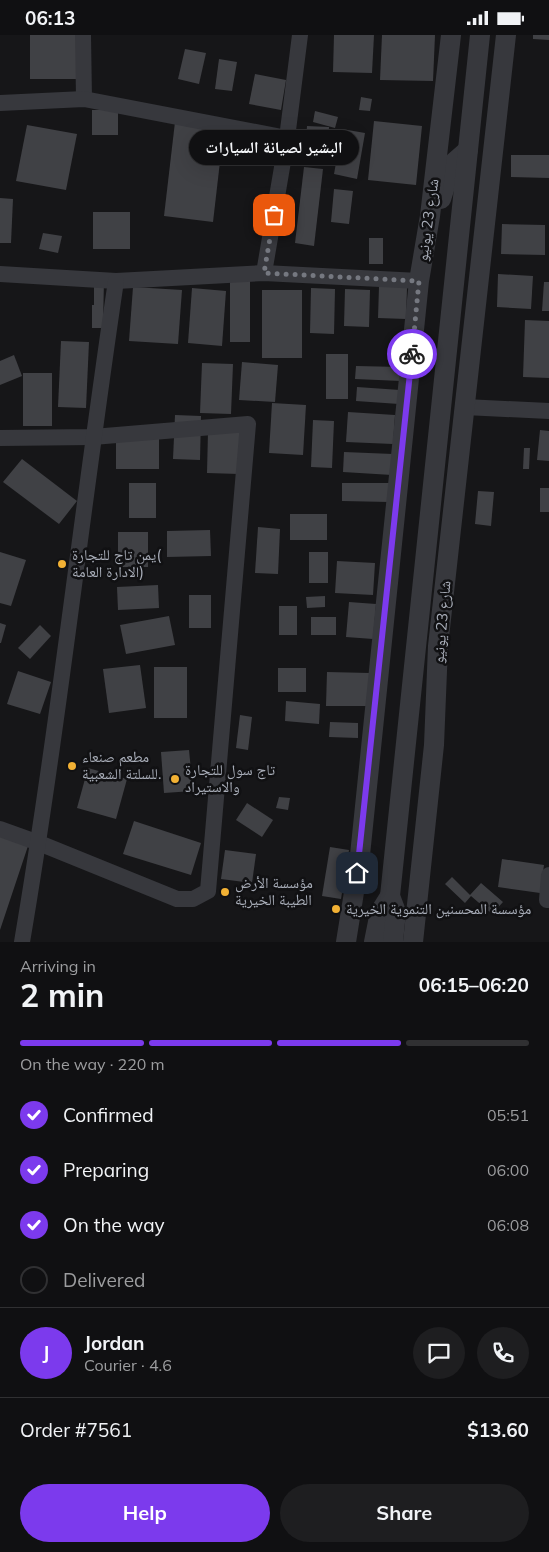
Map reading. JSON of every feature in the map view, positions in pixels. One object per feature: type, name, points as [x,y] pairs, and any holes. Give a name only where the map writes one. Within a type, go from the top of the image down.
[{"type":"street","points":[[83,35],[84,99]]},
{"type":"street","points":[[264,273],[287,138],[300,35]]},
{"type":"street","name":"شارع 23 يونيو","points":[[346,942],[360,855],[419,281],[430,216],[451,35]]},
{"type":"street","points":[[374,942],[380,912],[390,895],[480,35]]},
{"type":"street","name":"شارع 23 يونيو","points":[[413,942],[434,745],[438,646],[506,35]]},
{"type":"street","points":[[0,103],[84,99],[287,138]]},
{"type":"street","points":[[430,216],[439,203],[452,164],[468,150]]},
{"type":"street","points":[[0,274],[116,281],[264,273],[419,281]]},
{"type":"street","points":[[22,942],[39,843],[93,437],[116,281]]},
{"type":"street","points":[[465,407],[549,411]]},
{"type":"street","points":[[0,438],[93,437],[248,424],[208,891],[193,899],[176,899],[0,829]]},
{"type":"street","points":[[549,875],[547,900],[549,900]]},
{"type":"street","points":[[390,895],[396,912],[393,942]]},
{"type":"building","points":[[30,35],[77,35],[77,79],[30,79]]},
{"type":"building","points":[[334,35],[374,35],[372,73],[333,72]]},
{"type":"building","points":[[382,35],[435,35],[433,81],[380,80]]},
{"type":"building","points":[[533,35],[549,35],[549,40],[533,39]]},
{"type":"building","points":[[185,49],[206,53],[199,84],[178,79]]},
{"type":"building","points":[[219,59],[237,62],[232,91],[215,89]]},
{"type":"building","points":[[255,74],[286,80],[281,110],[249,104]]},
{"type":"building","points":[[361,97],[372,99],[370,111],[359,110]]},
{"type":"building","points":[[92,110],[118,110],[118,135],[92,135]]},
{"type":"building","points":[[315,111],[338,117],[335,128],[313,122]]},
{"type":"building","points":[[374,121],[422,126],[416,185],[368,180]]},
{"type":"building","points":[[175,122],[224,127],[213,222],[164,216]]},
{"type":"building","points":[[27,125],[77,134],[66,190],[16,181]]},
{"type":"building","points":[[307,126],[329,127],[327,158],[305,157]]},
{"type":"building","points":[[342,129],[365,133],[357,179],[334,174]]},
{"type":"building","points":[[511,155],[549,155],[549,178],[511,177]]},
{"type":"building","points":[[304,167],[323,169],[314,246],[295,243]]},
{"type":"building","points":[[334,189],[353,191],[349,224],[331,222]]},
{"type":"building","points":[[0,198],[13,199],[11,243],[0,243]]},
{"type":"building","points":[[93,212],[130,212],[130,249],[93,249]]},
{"type":"building","points":[[502,224],[545,225],[545,255],[501,254]]},
{"type":"building","points":[[43,233],[62,236],[58,253],[39,249]]},
{"type":"building","points":[[369,238],[383,238],[383,264],[369,264]]},
{"type":"building","points":[[498,274],[533,276],[531,309],[497,307]]},
{"type":"building","points":[[230,276],[250,276],[250,342],[230,342]]},
{"type":"building","points":[[94,278],[104,278],[103,328],[92,328]]},
{"type":"building","points":[[544,282],[549,282],[549,311],[542,311]]},
{"type":"building","points":[[133,287],[182,290],[178,344],[129,341]]},
{"type":"building","points":[[379,287],[407,287],[406,319],[378,318]]},
{"type":"building","points":[[192,288],[226,291],[222,346],[188,343]]},
{"type":"building","points":[[311,288],[335,289],[334,334],[310,333]]},
{"type":"building","points":[[345,289],[370,290],[369,327],[344,326]]},
{"type":"building","points":[[262,290],[302,290],[302,358],[262,358]]},
{"type":"building","points":[[525,320],[549,321],[549,378],[523,377]]},
{"type":"building","points":[[61,341],[89,342],[86,408],[58,407]]},
{"type":"building","points":[[326,354],[348,354],[348,399],[326,399]]},
{"type":"building","points":[[14,355],[22,376],[0,385],[0,361]]},
{"type":"building","points":[[242,362],[278,365],[275,402],[239,400]]},
{"type":"building","points":[[202,363],[233,364],[231,414],[200,413]]},
{"type":"building","points":[[356,366],[401,367],[401,381],[355,379]]},
{"type":"building","points":[[23,373],[52,373],[52,426],[23,426]]},
{"type":"building","points":[[357,387],[400,390],[399,404],[356,401]]},
{"type":"building","points":[[272,403],[306,405],[303,455],[269,453]]},
{"type":"building","points":[[348,412],[395,415],[393,444],[346,442]]},
{"type":"building","points":[[175,415],[201,416],[200,460],[173,459]]},
{"type":"building","points":[[313,420],[334,421],[332,468],[311,467]]},
{"type":"building","points":[[540,430],[549,431],[549,461],[537,460]]},
{"type":"building","points":[[208,432],[240,433],[239,474],[207,473]]},
{"type":"building","points":[[116,438],[159,438],[159,469],[116,469]]},
{"type":"building","points":[[524,448],[530,448],[529,469],[523,469]]},
{"type":"building","points":[[344,452],[393,454],[392,475],[343,472]]},
{"type":"building","points":[[22,459],[77,501],[59,524],[3,482]]},
{"type":"building","points":[[129,483],[156,483],[156,518],[129,518]]},
{"type":"building","points":[[342,483],[389,483],[389,502],[342,501]]},
{"type":"building","points":[[540,488],[549,488],[549,512],[540,512]]},
{"type":"building","points":[[478,491],[494,492],[491,526],[475,524]]},
{"type":"building","points":[[290,514],[327,514],[327,540],[290,540]]},
{"type":"building","points":[[258,527],[280,529],[278,574],[255,573]]},
{"type":"building","points":[[210,530],[211,556],[167,557],[167,531]]},
{"type":"building","points":[[118,532],[148,532],[148,567],[118,567]]},
{"type":"building","points":[[0,552],[26,560],[11,606],[0,603]]},
{"type":"building","points":[[309,552],[328,552],[328,583],[309,583]]},
{"type":"building","points":[[337,561],[375,563],[373,595],[335,593]]},
{"type":"building","points":[[158,585],[159,608],[118,610],[117,587]]},
{"type":"building","points":[[189,595],[211,595],[211,628],[189,628]]},
{"type":"building","points":[[325,596],[325,607],[307,608],[306,597]]},
{"type":"building","points":[[349,602],[376,604],[373,639],[346,637]]},
{"type":"building","points":[[279,606],[297,606],[297,635],[279,635]]},
{"type":"building","points":[[169,616],[175,645],[126,654],[120,625]]},
{"type":"building","points":[[311,617],[336,617],[336,635],[311,635]]},
{"type":"building","points":[[0,623],[6,625],[1,643],[0,643]]},
{"type":"building","points":[[40,625],[51,636],[30,659],[18,648]]},
{"type":"building","points":[[140,665],[146,708],[109,713],[103,669]]},
{"type":"building","points":[[154,667],[187,667],[187,718],[154,718]]},
{"type":"building","points":[[278,668],[306,668],[306,692],[278,692]]},
{"type":"building","points":[[18,671],[51,682],[40,714],[7,704]]},
{"type":"building","points":[[327,672],[370,673],[369,706],[326,706]]},
{"type":"building","points":[[286,701],[320,704],[319,724],[285,721]]},
{"type":"building","points":[[240,715],[252,717],[248,750],[236,748]]},
{"type":"building","points":[[330,722],[358,723],[358,738],[329,737]]},
{"type":"building","points":[[189,750],[193,791],[164,793],[161,752]]},
{"type":"building","points":[[88,768],[127,779],[116,819],[77,808]]},
{"type":"building","points":[[279,797],[290,798],[288,810],[276,808]]},
{"type":"building","points":[[247,803],[273,820],[262,837],[236,820]]},
{"type":"building","points":[[134,821],[201,843],[191,875],[123,854]]},
{"type":"building","points":[[0,833],[29,843],[0,930]]},
{"type":"building","points":[[330,847],[349,850],[341,899],[322,896]]},
{"type":"building","points":[[225,850],[256,854],[252,883],[221,879]]},
{"type":"building","points":[[502,859],[544,865],[540,893],[498,887]]},
{"type":"building","points":[[452,877],[470,895],[481,883],[503,902],[492,914],[471,896],[465,903],[445,884]]},
{"type":"way so far","points":[[274,215],[264,273],[419,281],[412,354]]},
{"type":"place","name":"البشير لصيانة السيارات","points":[[274,215]]},
{"type":"place","name":"يمن تاج للتجارة( الادارة العامة)","points":[[62,564]]},
{"type":"place","name":"مطعم صنعاء للسلتة الشعبية.","points":[[72,766]]},
{"type":"place","name":"تاج سول للتجارة والاستيراد","points":[[175,779]]},
{"type":"place","name":"مؤسسة الأرض الطيبة الخيرية","points":[[225,892]]},
{"type":"place","name":"مؤسسة المحسنين التنموية الخيرية","points":[[336,909]]},
{"type":"route","points":[[357,873],[412,354]]}]
